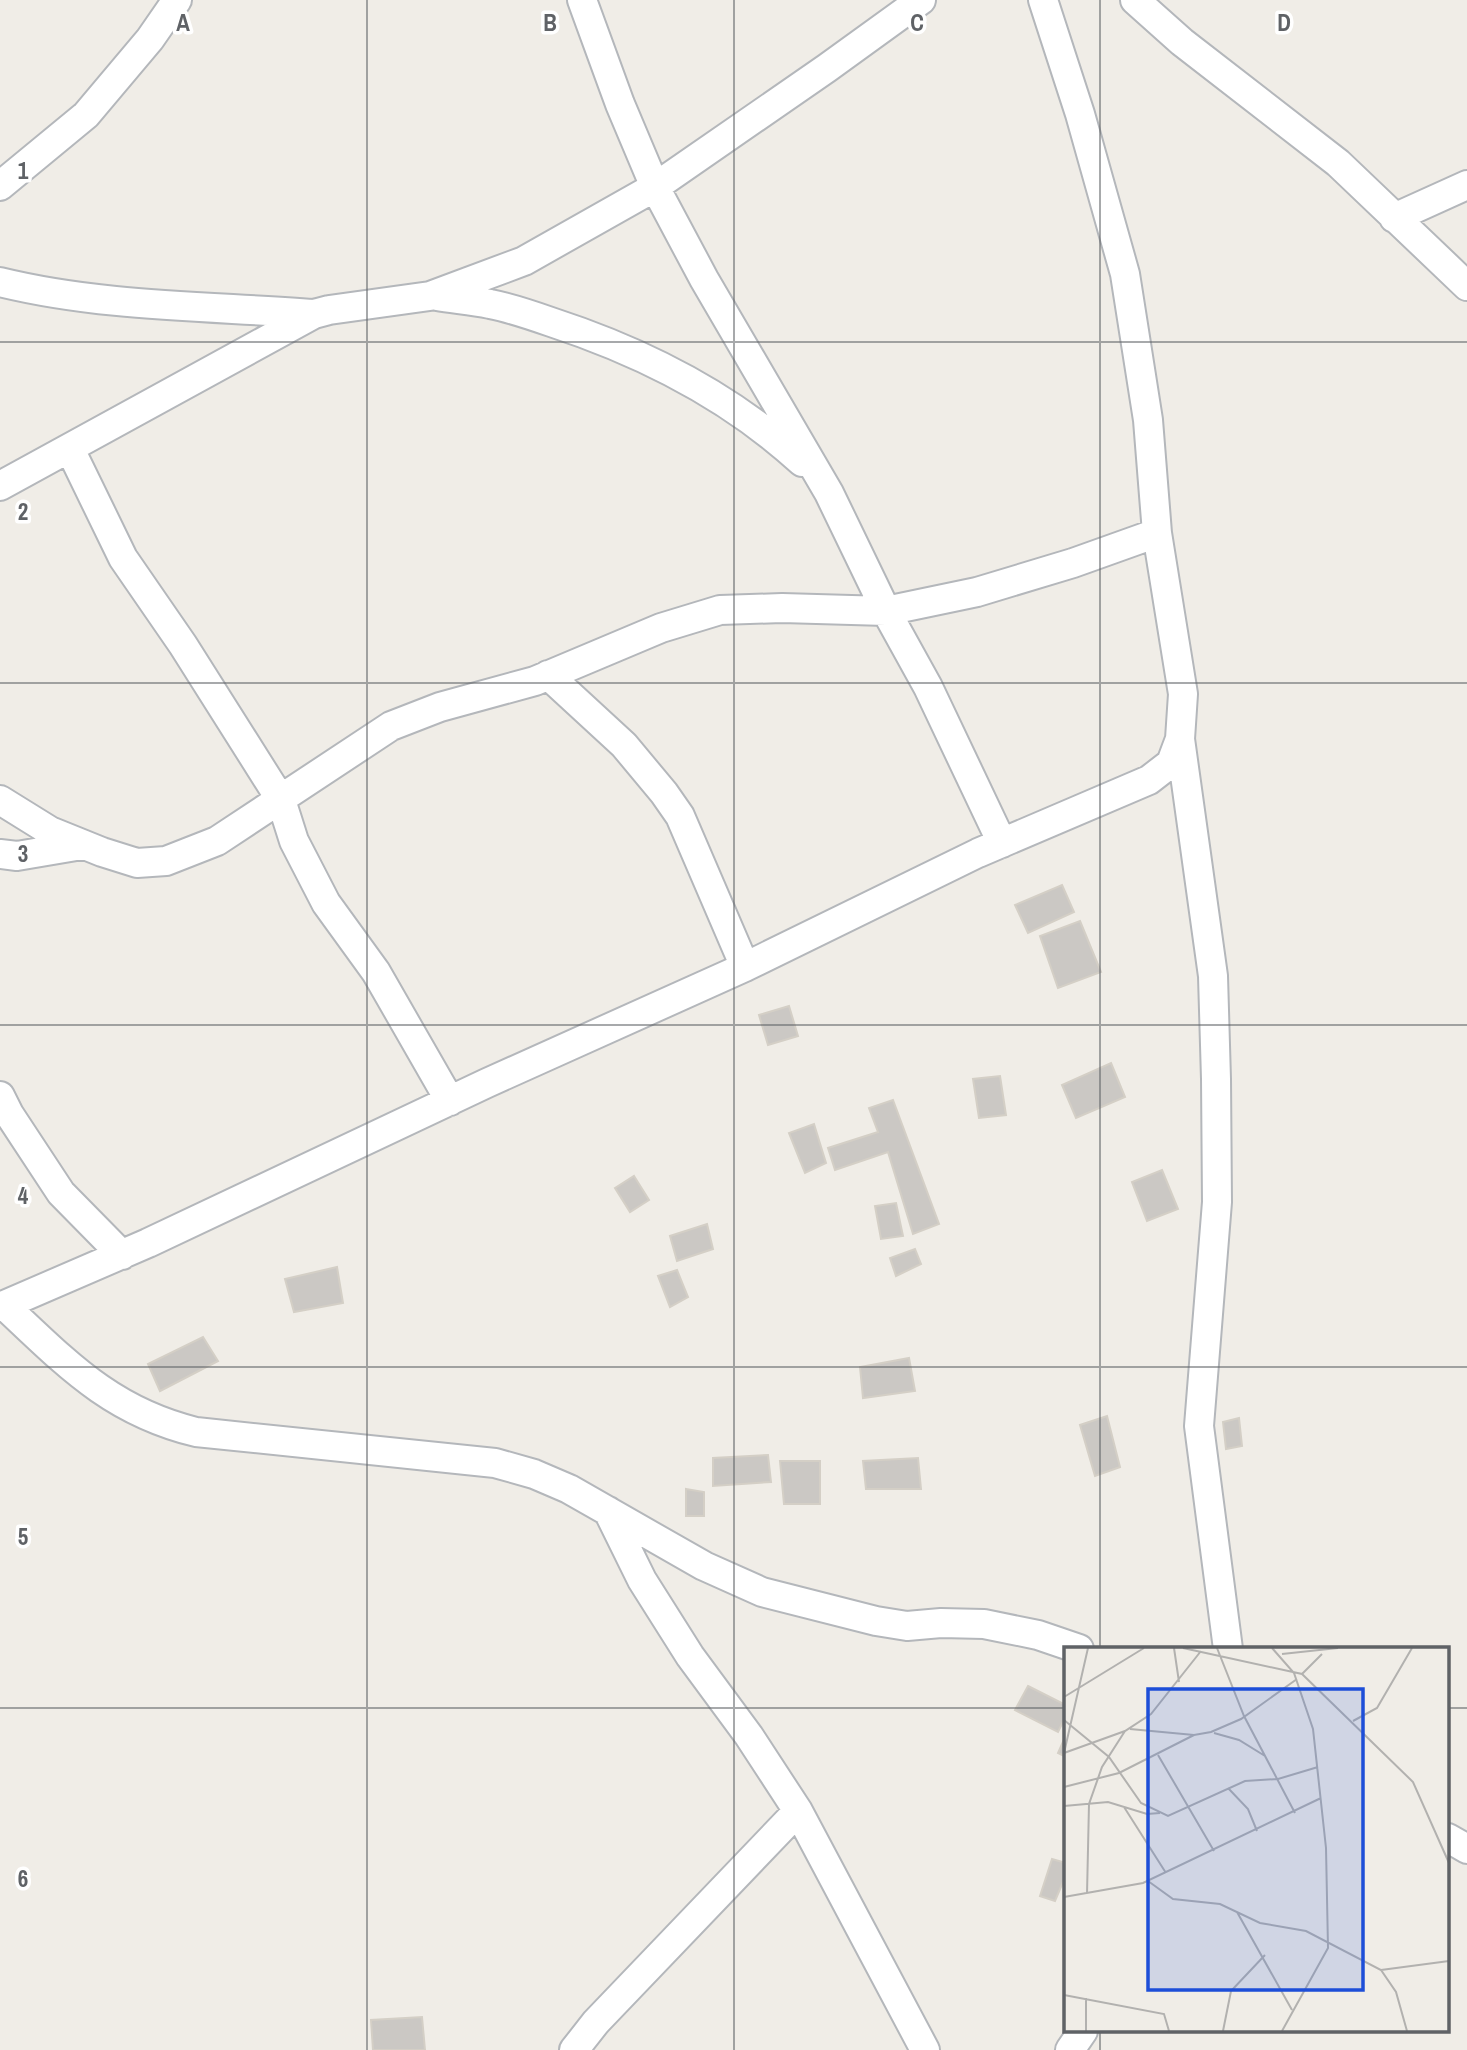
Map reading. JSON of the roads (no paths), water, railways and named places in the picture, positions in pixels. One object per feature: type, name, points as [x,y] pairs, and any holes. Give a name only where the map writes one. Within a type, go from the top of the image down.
[{"type":"street","points":[[0,186],[86,115],[150,39],[177,0]]},
{"type":"street","points":[[582,0],[620,104],[655,187],[704,279],[821,478],[886,611],[928,688],[1002,843]]},
{"type":"street","points":[[0,486],[314,314],[430,296],[524,261],[655,187],[921,0]]},
{"type":"street","points":[[1043,0],[1080,114],[1125,274],[1148,420],[1157,533],[1183,694],[1180,739],[1213,976],[1216,1079],[1217,1202],[1199,1426],[1228,1647]]},
{"type":"street","points":[[1135,0],[1243,90],[1338,163],[1467,286]]},
{"type":"street","points":[[1394,218],[1467,185]]},
{"type":"street","points":[[0,282],[105,301],[314,314]]},
{"type":"street","points":[[430,296],[490,304],[530,315],[619,345],[654,361],[732,408],[780,442],[821,478]]},
{"type":"street","points":[[70,449],[123,558],[183,645],[281,800],[294,841],[326,902],[376,972],[450,1101]]},
{"type":"street","points":[[0,800],[50,831],[82,845],[136,863],[166,861],[217,841],[391,726],[440,707],[535,681],[661,628],[720,610],[782,607],[886,611],[990,589],[1073,564],[1157,533]]},
{"type":"street","points":[[548,675],[624,746],[680,816],[745,967]]},
{"type":"street","points":[[1073,1647],[1038,1635],[984,1624],[941,1623],[907,1626],[876,1621],[762,1592],[704,1566],[569,1489],[495,1462],[196,1432],[170,1426],[132,1410],[80,1376],[2,1306],[122,1255],[450,1101],[745,967],[1002,843],[1149,780],[1171,763],[1180,739]]},
{"type":"street","points":[[0,854],[17,856],[82,845]]},
{"type":"street","points":[[0,1096],[61,1193],[122,1255]]},
{"type":"street","points":[[608,1511],[642,1580],[690,1656],[749,1736],[798,1811],[925,2050]]},
{"type":"street","points":[[574,2050],[596,2022],[798,1811]]},
{"type":"street","points":[[1450,1839],[1467,1849]]},
{"type":"street","points":[[1070,2050],[1082,2032]]}]
